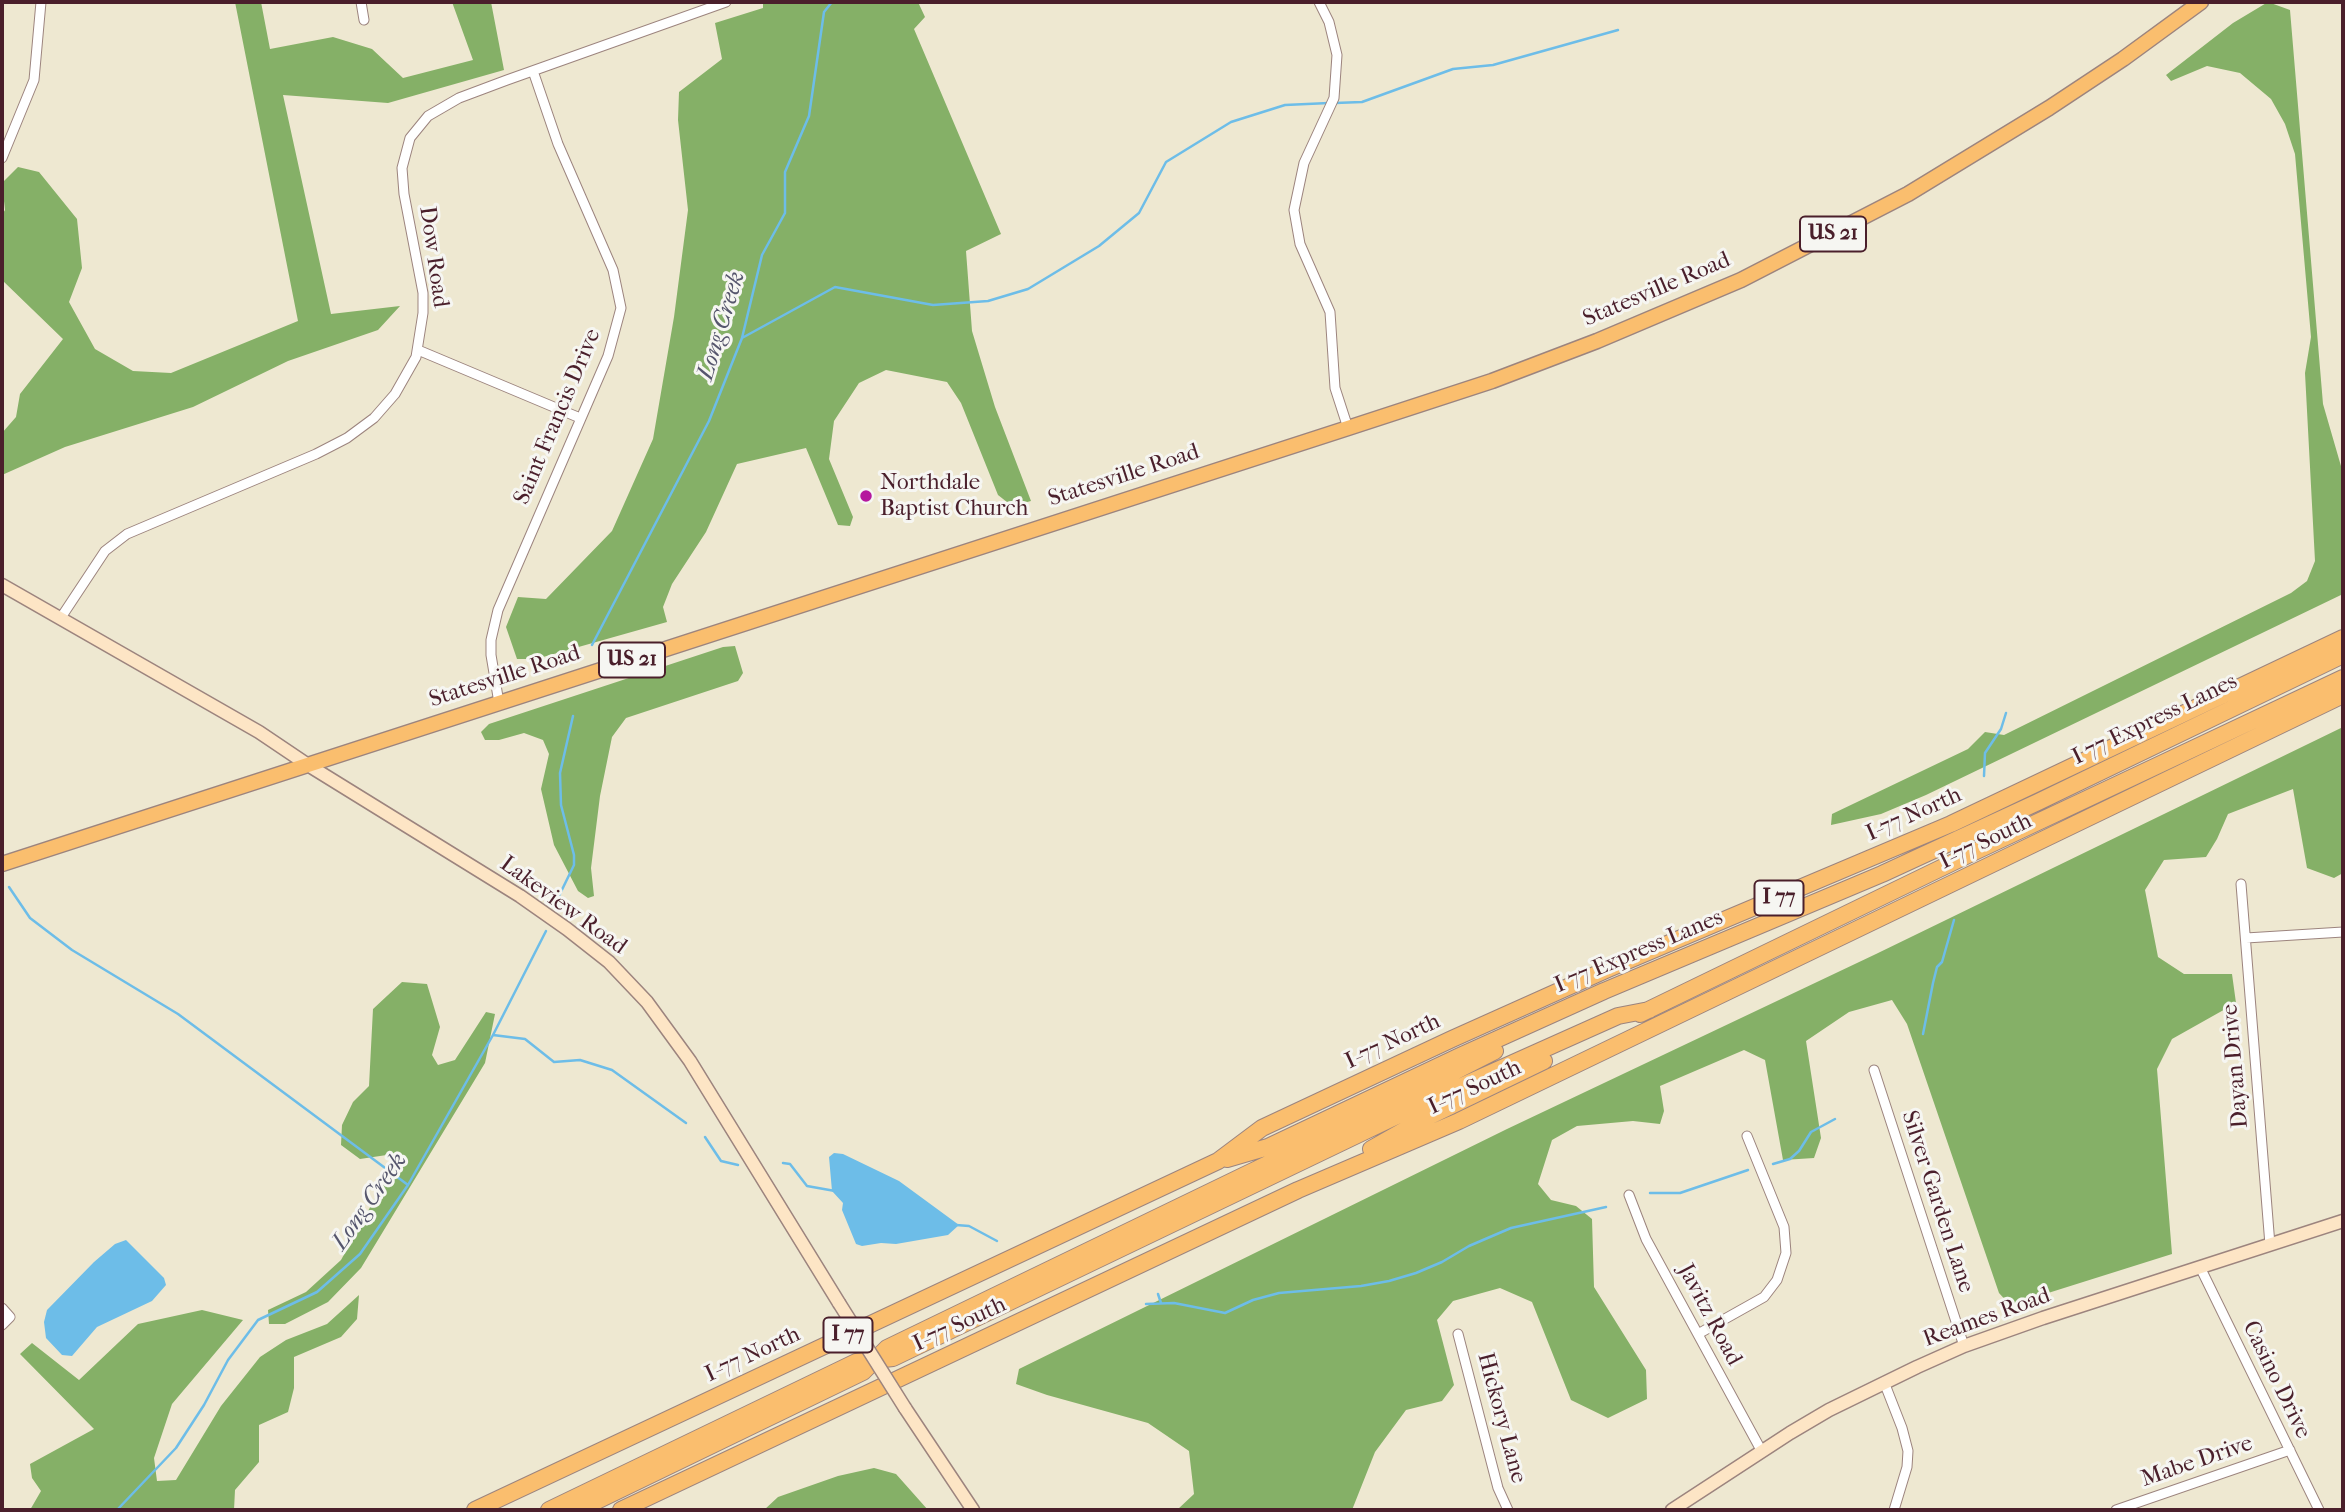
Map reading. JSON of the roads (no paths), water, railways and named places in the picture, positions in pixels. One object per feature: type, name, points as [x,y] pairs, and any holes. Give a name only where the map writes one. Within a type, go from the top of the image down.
[{"type":"highway","name":"I-77 North","points":[[477,1510],[1218,1161],[1262,1128],[1452,1039],[1608,969],[1963,819],[2343,638]]},
{"type":"highway","name":"I 77 Express Lanes","points":[[1218,1161],[1268,1147],[1604,991],[1893,869],[2343,655]]},
{"type":"highway","name":"I 77 Express Lanes","points":[[1298,1190],[1426,1118],[1970,854],[2343,678]]},
{"type":"highway","name":"I-77 South","points":[[621,1510],[1298,1190],[1459,1121],[2343,695]]},
{"type":"highway","points":[[549,1510],[834,1379],[863,1372],[875,1360],[893,1358],[915,1341],[1582,1010],[1604,991]]},
{"type":"highway","points":[[915,1341],[1428,1101],[1618,1016],[1649,1010]]},
{"type":"highway","points":[[578,1510],[834,1379]]},
{"type":"main road","name":"Statesville Road","points":[[2,864],[1492,381],[1585,346],[1677,309],[1864,218],[1972,157],[2123,59],[2202,2]]},
{"type":"main road","name":"Lakeview Road","points":[[2,585],[259,732],[536,907],[584,941],[620,972],[647,1002],[690,1061],[905,1408],[973,1510]]},
{"type":"main road","name":"Reames Road","points":[[1672,1510],[1761,1450],[1829,1410],[1964,1346],[2343,1221]]},
{"type":"street","points":[[2,158],[34,80],[41,2]]},
{"type":"street","points":[[361,2],[364,20]]},
{"type":"street","name":"Dow Road","points":[[60,619],[105,551],[127,534],[142,525],[316,454],[359,430],[384,409],[395,394],[418,350],[423,313],[423,293],[402,180],[407,145],[418,126],[440,107],[726,2]]},
{"type":"street","points":[[1319,2],[1337,55],[1334,98],[1304,163],[1294,210],[1300,244],[1330,312],[1335,388],[1348,428]]},
{"type":"street","name":"Saint Francis Drive","points":[[499,703],[491,655],[493,626],[503,596],[608,356],[621,308],[613,270],[558,144],[533,71]]},
{"type":"street","points":[[418,350],[580,418]]},
{"type":"street","name":"Dayan Drive","points":[[2241,884],[2270,1245]]},
{"type":"street","points":[[2246,938],[2343,932]]},
{"type":"street","name":"Silver Garden Lane","points":[[1874,1070],[1964,1346]]},
{"type":"street","points":[[1698,1334],[1764,1297],[1777,1280],[1786,1253],[1783,1227],[1747,1136]]},
{"type":"street","name":"Javitz Road","points":[[1629,1195],[1646,1239],[1761,1450]]},
{"type":"street","name":"Casino Drive","points":[[2200,1267],[2319,1510]]},
{"type":"street","points":[[2,1308],[10,1317],[2,1325]]},
{"type":"street","name":"Hickory Lane","points":[[1458,1334],[1498,1488],[1508,1510]]},
{"type":"street","points":[[1884,1382],[1908,1451],[1907,1467],[1894,1510]]},
{"type":"street","name":"Mabe Drive","points":[[2116,1510],[2290,1450]]},
{"type":"water","points":[[834,1153],[843,1154],[899,1181],[959,1225],[948,1235],[896,1244],[856,1244],[842,1210],[843,1203],[832,1191],[829,1157]]},
{"type":"water","points":[[126,1240],[164,1278],[166,1285],[152,1301],[97,1327],[72,1356],[62,1355],[46,1338],[44,1322],[47,1310],[94,1262],[115,1244]]},
{"type":"waterway","name":"Long Creek","points":[[592,645],[709,421],[742,338],[762,255],[785,213],[785,172],[809,116],[824,12],[832,2]]},
{"type":"waterway","points":[[1335,103],[1362,102],[1453,69],[1493,65],[1618,30]]},
{"type":"waterway","points":[[742,338],[835,287],[933,305],[988,301],[1028,289],[1099,246],[1139,213],[1166,162],[1231,122],[1285,105],[1329,103]]},
{"type":"waterway","points":[[1984,776],[1985,753],[2001,729],[2006,713]]},
{"type":"waterway","name":"Long Creek","points":[[557,900],[574,865],[574,855],[561,805],[560,773],[573,716]]},
{"type":"waterway","points":[[9,887],[30,918],[72,950],[178,1014],[408,1185]]},
{"type":"waterway","points":[[1923,1034],[1937,967],[1942,962],[1954,920]]},
{"type":"waterway","name":"Long Creek","points":[[117,1510],[176,1448],[204,1405],[228,1360],[258,1320],[317,1292],[360,1254],[408,1185],[493,1035],[546,931]]},
{"type":"waterway","points":[[493,1035],[525,1039],[554,1062],[580,1060],[612,1070],[686,1123]]},
{"type":"waterway","points":[[1773,1164],[1790,1159],[1799,1151],[1811,1132],[1835,1119]]},
{"type":"waterway","points":[[705,1137],[721,1161],[738,1165]]},
{"type":"waterway","points":[[783,1163],[790,1164],[807,1186],[835,1191]]},
{"type":"waterway","points":[[1650,1193],[1680,1193],[1748,1170]]},
{"type":"waterway","points":[[1146,1304],[1174,1303],[1225,1313],[1253,1300],[1279,1293],[1389,1281],[1442,1262],[1469,1246],[1511,1228],[1606,1207]]},
{"type":"waterway","points":[[956,1225],[969,1226],[997,1241]]},
{"type":"waterway","points":[[1158,1294],[1161,1303]]},
{"type":"place","name":"Northdale Baptist Church","points":[[866,496]]}]
